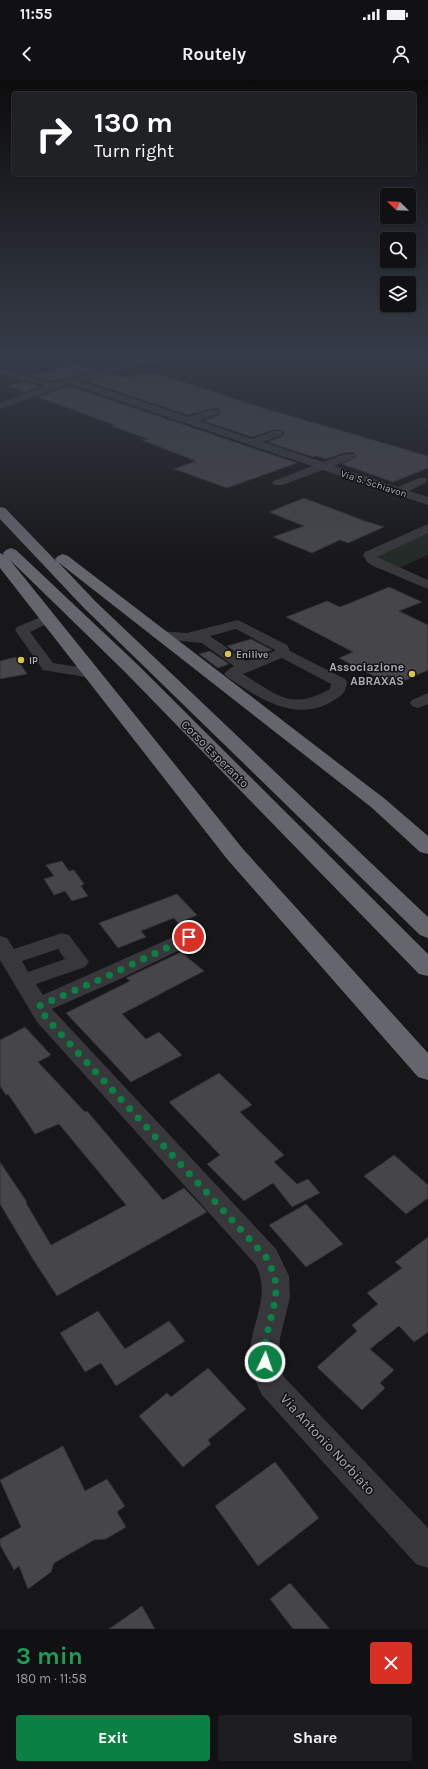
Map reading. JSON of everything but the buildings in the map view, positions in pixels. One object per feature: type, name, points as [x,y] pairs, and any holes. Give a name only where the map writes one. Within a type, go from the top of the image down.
[{"type":"highway","points":[[0,507],[85,578],[159,634],[232,674],[428,847]]},
{"type":"highway","name":"Corso Esperanto","points":[[0,512],[90,605],[428,930]]},
{"type":"highway","name":"Corso Esperanto","points":[[0,542],[131,668],[428,968]]},
{"type":"highway","points":[[0,558],[234,854],[428,1070]]},
{"type":"street","name":"Via S. Schiavon","points":[[204,426],[428,501]]},
{"type":"street","points":[[253,442],[278,433]]},
{"type":"street","points":[[278,483],[349,456]]},
{"type":"street","points":[[398,491],[423,480]]},
{"type":"street","points":[[428,528],[370,555],[372,559],[387,567],[428,585]]},
{"type":"street","points":[[48,618],[22,630],[48,667],[92,673]]},
{"type":"street","points":[[159,634],[206,639],[232,674],[280,703],[309,705],[324,700],[338,691],[339,682],[283,653],[282,648],[238,624],[188,637]]},
{"type":"street","points":[[232,674],[283,653]]},
{"type":"street","points":[[39,1006],[110,975],[189,937]]},
{"type":"street","points":[[5,950],[62,940],[78,962],[24,981]]},
{"type":"street","name":"Via Antonio Norbiato","points":[[5,950],[45,1016],[266,1257],[275,1276],[276,1297],[266,1338],[265,1362],[272,1385],[428,1552]]},
{"type":"shaded area","points":[[428,532],[428,555],[399,568],[379,560],[378,555]]},
{"type":"place","name":"Enilive","points":[[228,654]]},
{"type":"place","name":"IP","points":[[21,660]]},
{"type":"place","name":"Associazione ABRAXAS","points":[[412,674]]},
{"type":"route","points":[[189,937],[110,975],[39,1006],[45,1016],[58,1031],[266,1257],[275,1276],[276,1297],[266,1338],[265,1362]]}]
